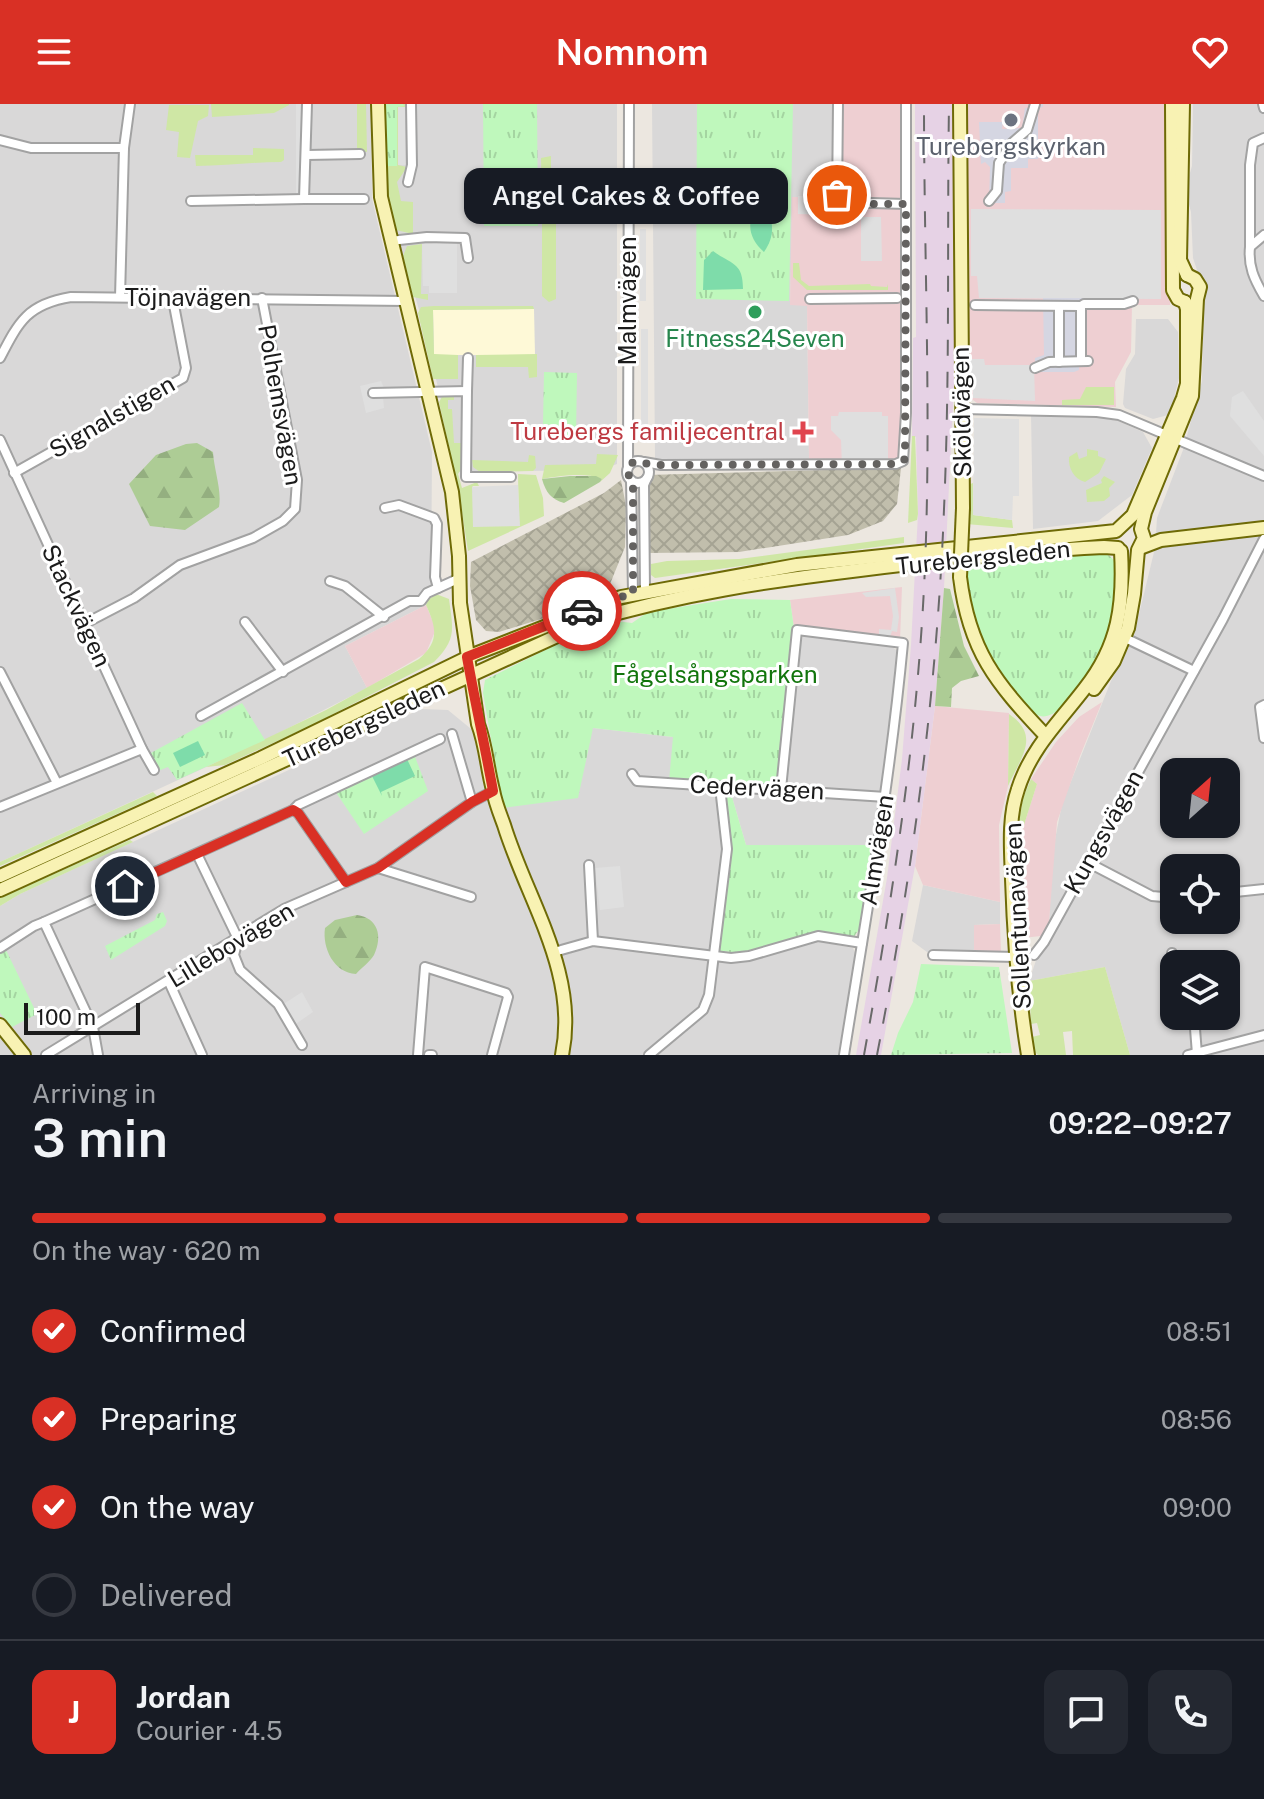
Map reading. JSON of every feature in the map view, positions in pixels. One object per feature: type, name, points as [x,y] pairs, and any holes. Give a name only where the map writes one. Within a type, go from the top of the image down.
[{"type":"street","points":[[120,297],[124,148],[130,104]]},
{"type":"street","points":[[304,199],[307,104]]},
{"type":"street","points":[[378,104],[381,197],[452,492],[460,603],[484,722],[483,736],[493,791],[513,855],[554,952],[564,1000],[562,1055]]},
{"type":"street","points":[[408,182],[412,165],[411,104]]},
{"type":"street","name":"Malmvägen","points":[[628,467],[629,104]]},
{"type":"street","points":[[838,104],[837,202],[906,204]]},
{"type":"street","points":[[641,606],[631,480],[627,474],[633,462],[661,465],[896,464],[905,459],[906,104]]},
{"type":"street","name":"Sköldvägen","points":[[960,104],[963,409],[960,577],[967,619],[991,672],[1045,735]]},
{"type":"street","points":[[989,201],[997,191],[999,163],[1012,143],[1027,130],[1035,104]]},
{"type":"street","points":[[1172,104],[1174,294],[1191,300]]},
{"type":"street","points":[[1139,549],[1145,512],[1187,384],[1187,309],[1200,287],[1195,279],[1187,275],[1180,260],[1183,104]]},
{"type":"street","points":[[1264,138],[1253,143],[1250,247],[1250,268],[1264,296]]},
{"type":"street","points":[[0,140],[31,148],[124,148]]},
{"type":"street","points":[[307,155],[360,154]]},
{"type":"street","points":[[191,201],[364,199]]},
{"type":"street","points":[[1250,247],[1264,235]]},
{"type":"street","points":[[390,241],[427,237],[465,238],[468,258]]},
{"type":"street","points":[[1174,284],[1187,275]]},
{"type":"street","name":"Töjnavägen","points":[[0,358],[31,311],[47,301],[71,297],[406,301]]},
{"type":"street","name":"Polhemsvägen","points":[[84,624],[134,598],[180,565],[253,538],[283,521],[295,509],[297,480],[262,298]]},
{"type":"street","points":[[810,299],[897,298]]},
{"type":"street","name":"Signalstigen","points":[[14,473],[183,378],[186,368],[173,300]]},
{"type":"street","points":[[975,305],[1059,307],[1076,303],[1124,304],[1133,301]]},
{"type":"street","points":[[1035,368],[1042,363],[1084,361],[1076,303]]},
{"type":"street","points":[[1059,307],[1059,362]]},
{"type":"street","points":[[468,358],[466,477],[511,477]]},
{"type":"street","points":[[373,393],[467,391]]},
{"type":"street","points":[[963,409],[1119,415],[1264,476]]},
{"type":"street","points":[[1127,523],[1172,436]]},
{"type":"street","name":"Stackvägen","points":[[0,440],[154,770]]},
{"type":"street","points":[[628,450],[648,468],[644,485],[639,592]]},
{"type":"street","points":[[631,480],[641,482],[661,465]]},
{"type":"street","points":[[385,508],[399,505],[434,518],[437,524],[435,577],[438,588]]},
{"type":"street","points":[[1127,523],[1136,524],[1142,531],[1161,540],[1264,528]]},
{"type":"street","name":"Turebergsleden","points":[[0,876],[261,758],[471,656],[535,628],[639,592],[825,561],[1087,536],[1116,531],[1127,523]]},
{"type":"street","points":[[1116,531],[1114,538],[1120,550]]},
{"type":"street","name":"Kungsvägen","points":[[1034,955],[1194,671],[1264,539]]},
{"type":"street","name":"Turebergsleden","points":[[0,890],[590,621],[641,606],[743,585],[1013,552],[1104,547],[1129,553],[1161,540]]},
{"type":"street","name":"Sollentunavägen","points":[[1028,1055],[1015,957],[1013,809],[1025,770],[1045,735],[1083,691],[1132,611],[1139,549]]},
{"type":"street","name":"Sollentunavägen","points":[[1045,735],[1076,709],[1114,661],[1123,597],[1120,550]]},
{"type":"street","points":[[201,716],[409,601],[421,601],[427,593],[460,578]]},
{"type":"street","points":[[330,581],[345,586],[384,617]]},
{"type":"street","points":[[245,622],[283,672]]},
{"type":"street","name":"Almvägen","points":[[781,789],[797,630],[903,643],[886,797],[844,1055]]},
{"type":"street","points":[[1119,636],[1194,671]]},
{"type":"street","points":[[0,672],[57,783]]},
{"type":"street","name":"Sollentunavägen","points":[[1045,720],[1083,691]]},
{"type":"street","name":"Sköldvägen","points":[[1017,705],[1033,717],[1045,720]]},
{"type":"street","points":[[1262,706],[1264,738]]},
{"type":"street","points":[[452,734],[472,802]]},
{"type":"street","points":[[0,948],[34,926],[293,810],[440,739]]},
{"type":"street","points":[[0,807],[142,749]]},
{"type":"street","name":"Cedervägen","points":[[632,774],[637,781],[886,797]]},
{"type":"street","points":[[649,1055],[703,1010],[709,995],[727,849],[720,787]]},
{"type":"street","name":"Lillebovägen","points":[[46,1055],[284,909],[378,868],[472,802],[493,791]]},
{"type":"street","points":[[293,810],[346,882]]},
{"type":"street","points":[[197,854],[238,939],[234,955],[240,970],[278,1004],[302,1045]]},
{"type":"street","points":[[1087,862],[1152,896],[1160,897]]},
{"type":"street","points":[[589,865],[593,941]]},
{"type":"street","points":[[378,868],[471,897]]},
{"type":"street","points":[[1240,892],[1264,889]]},
{"type":"street","points":[[44,922],[93,1027],[98,1055]]},
{"type":"street","points":[[554,952],[593,941],[715,956],[749,956],[818,936],[862,943]]},
{"type":"street","points":[[933,955],[1015,957]]},
{"type":"street","points":[[418,1055],[425,967],[506,993],[508,997],[492,1055]]},
{"type":"street","points":[[169,982],[202,1055]]},
{"type":"street","points":[[0,1025],[24,1055]]},
{"type":"street","points":[[1194,1030],[1194,1054],[1263,1038]]},
{"type":"shaded area","points":[[0,104],[371,104],[372,199],[432,452],[431,597],[426,605],[345,646],[367,688],[265,740],[0,862]]},
{"type":"shaded area","points":[[296,104],[304,104],[304,196],[296,196]]},
{"type":"shaded area","points":[[384,104],[617,104],[617,464],[600,470],[458,472],[422,320],[393,221]]},
{"type":"shaded area","points":[[652,104],[833,104],[833,198],[793,197],[790,305],[807,305],[809,459],[655,459]]},
{"type":"shaded area","points":[[833,104],[902,104],[900,460],[809,459],[807,306],[790,305],[792,197],[833,197]]},
{"type":"shaded area","points":[[915,104],[955,104],[954,384],[944,588],[935,706],[915,866],[881,1055],[856,1055],[887,878],[902,759],[911,645],[918,514],[916,437],[912,436],[913,338],[916,337]]},
{"type":"shaded area","points":[[963,104],[1171,104],[1170,305],[1132,305],[1131,352],[1115,382],[1116,407],[977,403],[969,397]]},
{"type":"shaded area","points":[[1030,104],[1043,104],[1038,108],[1038,159],[1028,159],[1028,168],[1011,168],[1011,191],[1005,192],[1005,203],[989,203],[990,167],[985,162],[981,164],[979,122],[1003,122],[1002,129],[1022,128],[1025,108],[1030,108]]},
{"type":"shaded area","points":[[1193,104],[1264,104],[1264,1055],[1130,1055],[1105,967],[1029,981],[1049,922],[1053,850],[1062,804],[1111,681],[1133,639],[1155,548],[1157,518],[1183,450],[1202,381],[1204,291],[1193,258],[1191,212],[1185,190],[1192,166]]},
{"type":"shaded area","points":[[398,107],[405,107],[405,165],[398,165]]},
{"type":"shaded area","points":[[798,196],[827,196],[827,215],[798,214]]},
{"type":"shaded area","points":[[971,209],[1161,210],[1161,299],[979,298],[977,276],[971,276]]},
{"type":"shaded area","points":[[861,217],[881,217],[882,261],[861,261]]},
{"type":"shaded area","points":[[640,229],[646,229],[646,301],[640,301]]},
{"type":"shaded area","points":[[457,243],[457,293],[429,293],[429,286],[423,286],[422,244]]},
{"type":"shaded area","points":[[1043,298],[1089,298],[1089,305],[1084,305],[1083,350],[1088,366],[1079,366],[1079,370],[1074,372],[1035,372],[1035,358],[1044,355]]},
{"type":"shaded area","points":[[534,309],[535,355],[434,355],[433,310]]},
{"type":"shaded area","points":[[1136,319],[1168,319],[1178,332],[1179,378],[1173,402],[1168,415],[1153,419],[1125,408],[1123,404],[1126,369],[1135,354]]},
{"type":"shaded area","points":[[641,329],[648,329],[648,426],[641,426]]},
{"type":"shaded area","points":[[970,359],[984,359],[985,365],[1034,365],[1035,401],[973,398]]},
{"type":"shaded area","points":[[381,381],[386,393],[383,397],[384,408],[366,413],[360,386]]},
{"type":"shaded area","points":[[1243,391],[1264,421],[1264,456],[1230,416],[1232,397]]},
{"type":"shaded area","points":[[839,412],[882,412],[882,416],[888,416],[888,459],[883,459],[882,468],[842,467],[841,440],[831,430],[831,416],[838,416]]},
{"type":"shaded area","points":[[1031,413],[1092,416],[1118,421],[1143,432],[1152,448],[1132,495],[1098,521],[1033,529]]},
{"type":"shaded area","points":[[974,418],[1019,419],[1019,496],[1013,496],[1012,520],[973,515]]},
{"type":"shaded area","points":[[901,468],[897,504],[883,521],[848,535],[739,552],[647,553],[647,475]]},
{"type":"shaded area","points":[[621,480],[626,506],[625,547],[610,584],[554,615],[499,632],[486,631],[476,620],[470,586],[471,562],[604,493]]},
{"type":"shaded area","points":[[518,485],[520,526],[473,527],[472,487]]},
{"type":"shaded area","points":[[902,587],[900,641],[794,628],[790,600]]},
{"type":"shaded area","points":[[895,588],[899,617],[897,632],[892,631],[890,637],[879,635],[879,629],[891,630],[893,616],[890,596],[866,597],[862,593]]},
{"type":"shaded area","points":[[426,605],[436,629],[426,653],[367,688],[345,646]]},
{"type":"shaded area","points":[[806,634],[889,645],[898,651],[892,727],[876,845],[746,845],[730,790],[785,793],[799,643]]},
{"type":"shaded area","points":[[1102,702],[1057,822],[1049,922],[1041,936],[1022,938],[1017,831],[1023,828],[1037,784],[1031,779],[1056,742],[1079,717]]},
{"type":"shaded area","points":[[935,706],[1009,713],[1008,786],[999,825],[1000,902],[923,885],[915,866]]},
{"type":"shaded area","points":[[421,709],[448,710],[476,733],[493,808],[593,728],[673,737],[716,789],[725,850],[710,961],[751,961],[765,954],[817,941],[853,948],[856,955],[838,1055],[0,1055],[0,906]]},
{"type":"shaded area","points":[[620,866],[624,907],[600,910],[595,868]]},
{"type":"shaded area","points":[[923,885],[1000,902],[1000,924],[974,925],[974,954],[927,952],[912,941]]},
{"type":"shaded area","points":[[1000,924],[1001,953],[974,954],[974,925]]},
{"type":"shaded area","points":[[302,992],[313,1012],[293,1026],[282,1005]]},
{"type":"green space","points":[[211,104],[289,105],[274,113],[212,117]]},
{"type":"green space","points":[[357,104],[366,104],[367,152],[357,151]]},
{"type":"green space","points":[[382,104],[405,104],[405,107],[398,107],[398,165],[407,167],[397,182],[401,201],[413,202],[413,234],[396,230],[387,202]]},
{"type":"green space","points":[[386,104],[404,106],[397,107],[397,166],[386,166]]},
{"type":"green space","points":[[483,104],[537,104],[538,226],[484,226]]},
{"type":"green space","points":[[697,104],[793,104],[789,301],[696,299]]},
{"type":"green space","points":[[169,105],[209,105],[208,116],[198,121],[190,158],[177,157],[179,132],[166,130]]},
{"type":"green space","points":[[253,148],[284,149],[284,160],[196,166],[195,155],[253,155]]},
{"type":"green space","points":[[551,156],[551,209],[542,210],[541,158]]},
{"type":"green space","points":[[762,201],[772,227],[764,252],[754,240],[750,227],[753,214]]},
{"type":"green space","points":[[556,212],[556,299],[549,302],[542,296],[542,214]]},
{"type":"green space","points":[[422,244],[421,294],[428,294],[428,300],[413,297],[403,256],[407,246]]},
{"type":"green space","points":[[713,251],[739,269],[743,289],[703,290],[704,260]]},
{"type":"green space","points":[[793,263],[799,263],[801,280],[809,286],[870,284],[887,287],[888,284],[888,290],[807,290],[793,277]]},
{"type":"green space","points":[[533,306],[534,309],[433,310],[434,354],[458,355],[458,379],[433,379],[418,313],[421,307]]},
{"type":"green space","points":[[537,354],[537,377],[529,378],[528,367],[476,367],[476,355]]},
{"type":"green space","points":[[544,372],[577,373],[576,437],[566,437],[561,427],[543,424]]},
{"type":"green space","points":[[1086,387],[1114,387],[1114,405],[1062,405],[1062,400],[1080,399]]},
{"type":"green space","points":[[454,396],[454,400],[448,400],[448,409],[452,409],[454,443],[463,443],[462,468],[458,474],[462,488],[477,482],[479,486],[472,486],[519,526],[518,474],[536,475],[543,498],[544,516],[468,551],[439,402],[442,397]]},
{"type":"green space","points":[[912,436],[915,436],[918,514],[917,520],[908,523]]},
{"type":"green space","points":[[197,443],[213,452],[219,507],[185,530],[150,526],[129,484],[156,455]]},
{"type":"green space","points":[[1087,449],[1098,451],[1098,456],[1106,459],[1099,473],[1085,482],[1072,472],[1069,457],[1077,452],[1079,459],[1087,456]]},
{"type":"green space","points":[[597,454],[618,455],[610,473],[600,482],[602,479],[580,475],[542,479],[545,465],[596,464]]},
{"type":"green space","points":[[529,455],[535,456],[536,468],[533,471],[480,472],[473,467],[472,460],[528,462]]},
{"type":"green space","points":[[596,476],[602,479],[564,503],[550,495],[542,479]]},
{"type":"green space","points":[[1104,476],[1115,482],[1109,488],[1110,496],[1104,501],[1087,502],[1086,490],[1102,483]]},
{"type":"green space","points":[[973,483],[973,515],[1012,520],[1013,528],[966,524],[968,485]]},
{"type":"green space","points":[[904,537],[904,543],[655,578],[651,575],[651,564],[667,561],[739,559]]},
{"type":"green space","points":[[1100,552],[1116,563],[1115,609],[1109,636],[1091,672],[1071,699],[1050,715],[1040,716],[1010,690],[982,645],[971,614],[966,561]]},
{"type":"green space","points":[[944,588],[950,589],[964,646],[979,676],[961,681],[952,688],[951,707],[935,706]]},
{"type":"green space","points":[[436,594],[449,599],[452,633],[447,647],[434,662],[308,727],[225,765],[206,767],[326,710],[419,659],[433,640],[434,627],[426,605]]},
{"type":"green space","name":"Fågelsångsparken","points":[[731,599],[790,600],[794,628],[778,786],[669,781],[673,737],[593,728],[578,798],[503,808],[483,693],[485,680],[592,627],[616,621],[632,623],[648,612]]},
{"type":"green space","points":[[242,703],[265,740],[177,780],[168,767],[158,771],[149,754]]},
{"type":"green space","points":[[1009,714],[1019,722],[1026,739],[1008,786]]},
{"type":"green space","points":[[198,741],[205,755],[180,767],[173,753]]},
{"type":"green space","points":[[414,754],[428,791],[364,834],[335,791]]},
{"type":"green space","points":[[407,759],[415,776],[381,792],[382,796],[372,776]]},
{"type":"green space","points":[[1031,779],[1037,784],[1023,828],[1017,831],[1023,798]]},
{"type":"green space","points":[[722,789],[730,790],[746,845],[876,845],[860,928],[853,938],[820,932],[744,953],[719,951],[730,850]]},
{"type":"green space","points":[[153,792],[157,796],[0,866],[0,862]]},
{"type":"green space","points":[[130,840],[133,842],[0,906],[0,898]]},
{"type":"green space","points":[[163,912],[167,921],[165,926],[111,960],[105,946],[155,920],[157,914]]},
{"type":"green space","points":[[357,915],[374,924],[378,941],[372,958],[356,974],[341,969],[331,958],[325,943],[325,928],[335,920]]},
{"type":"green space","points":[[5,948],[37,1014],[12,1027],[0,1013],[0,951]]},
{"type":"green space","points":[[921,964],[999,967],[1012,1053],[891,1055],[913,1002]]},
{"type":"green space","points":[[1105,967],[1130,1055],[1073,1055],[1072,1031],[1063,1032],[1066,1055],[1038,1055],[1034,1051],[1032,1037],[1040,1035],[1037,1023],[1031,1024],[1029,981]]},
{"type":"railway","points":[[864,1055],[902,822],[924,588],[928,407],[924,104]]},
{"type":"railway","points":[[877,1055],[912,852],[936,646],[946,458],[949,104]]},
{"type":"way so far","points":[[582,611],[633,593],[633,485],[627,471],[633,462],[661,465],[831,466],[900,464],[905,459],[906,204],[839,204],[837,195]]},
{"type":"place","name":"Turebergskyrkan","points":[[1011,120]]},
{"type":"place","name":"Angel Cakes & Coffee","points":[[837,195]]},
{"type":"place","name":"Fitness24Seven","points":[[755,312]]},
{"type":"place","name":"Turebergs familjecentral","points":[[803,432]]},
{"type":"route","points":[[125,886],[293,810],[346,882],[378,868],[472,802],[493,791],[467,657],[582,611]]}]
